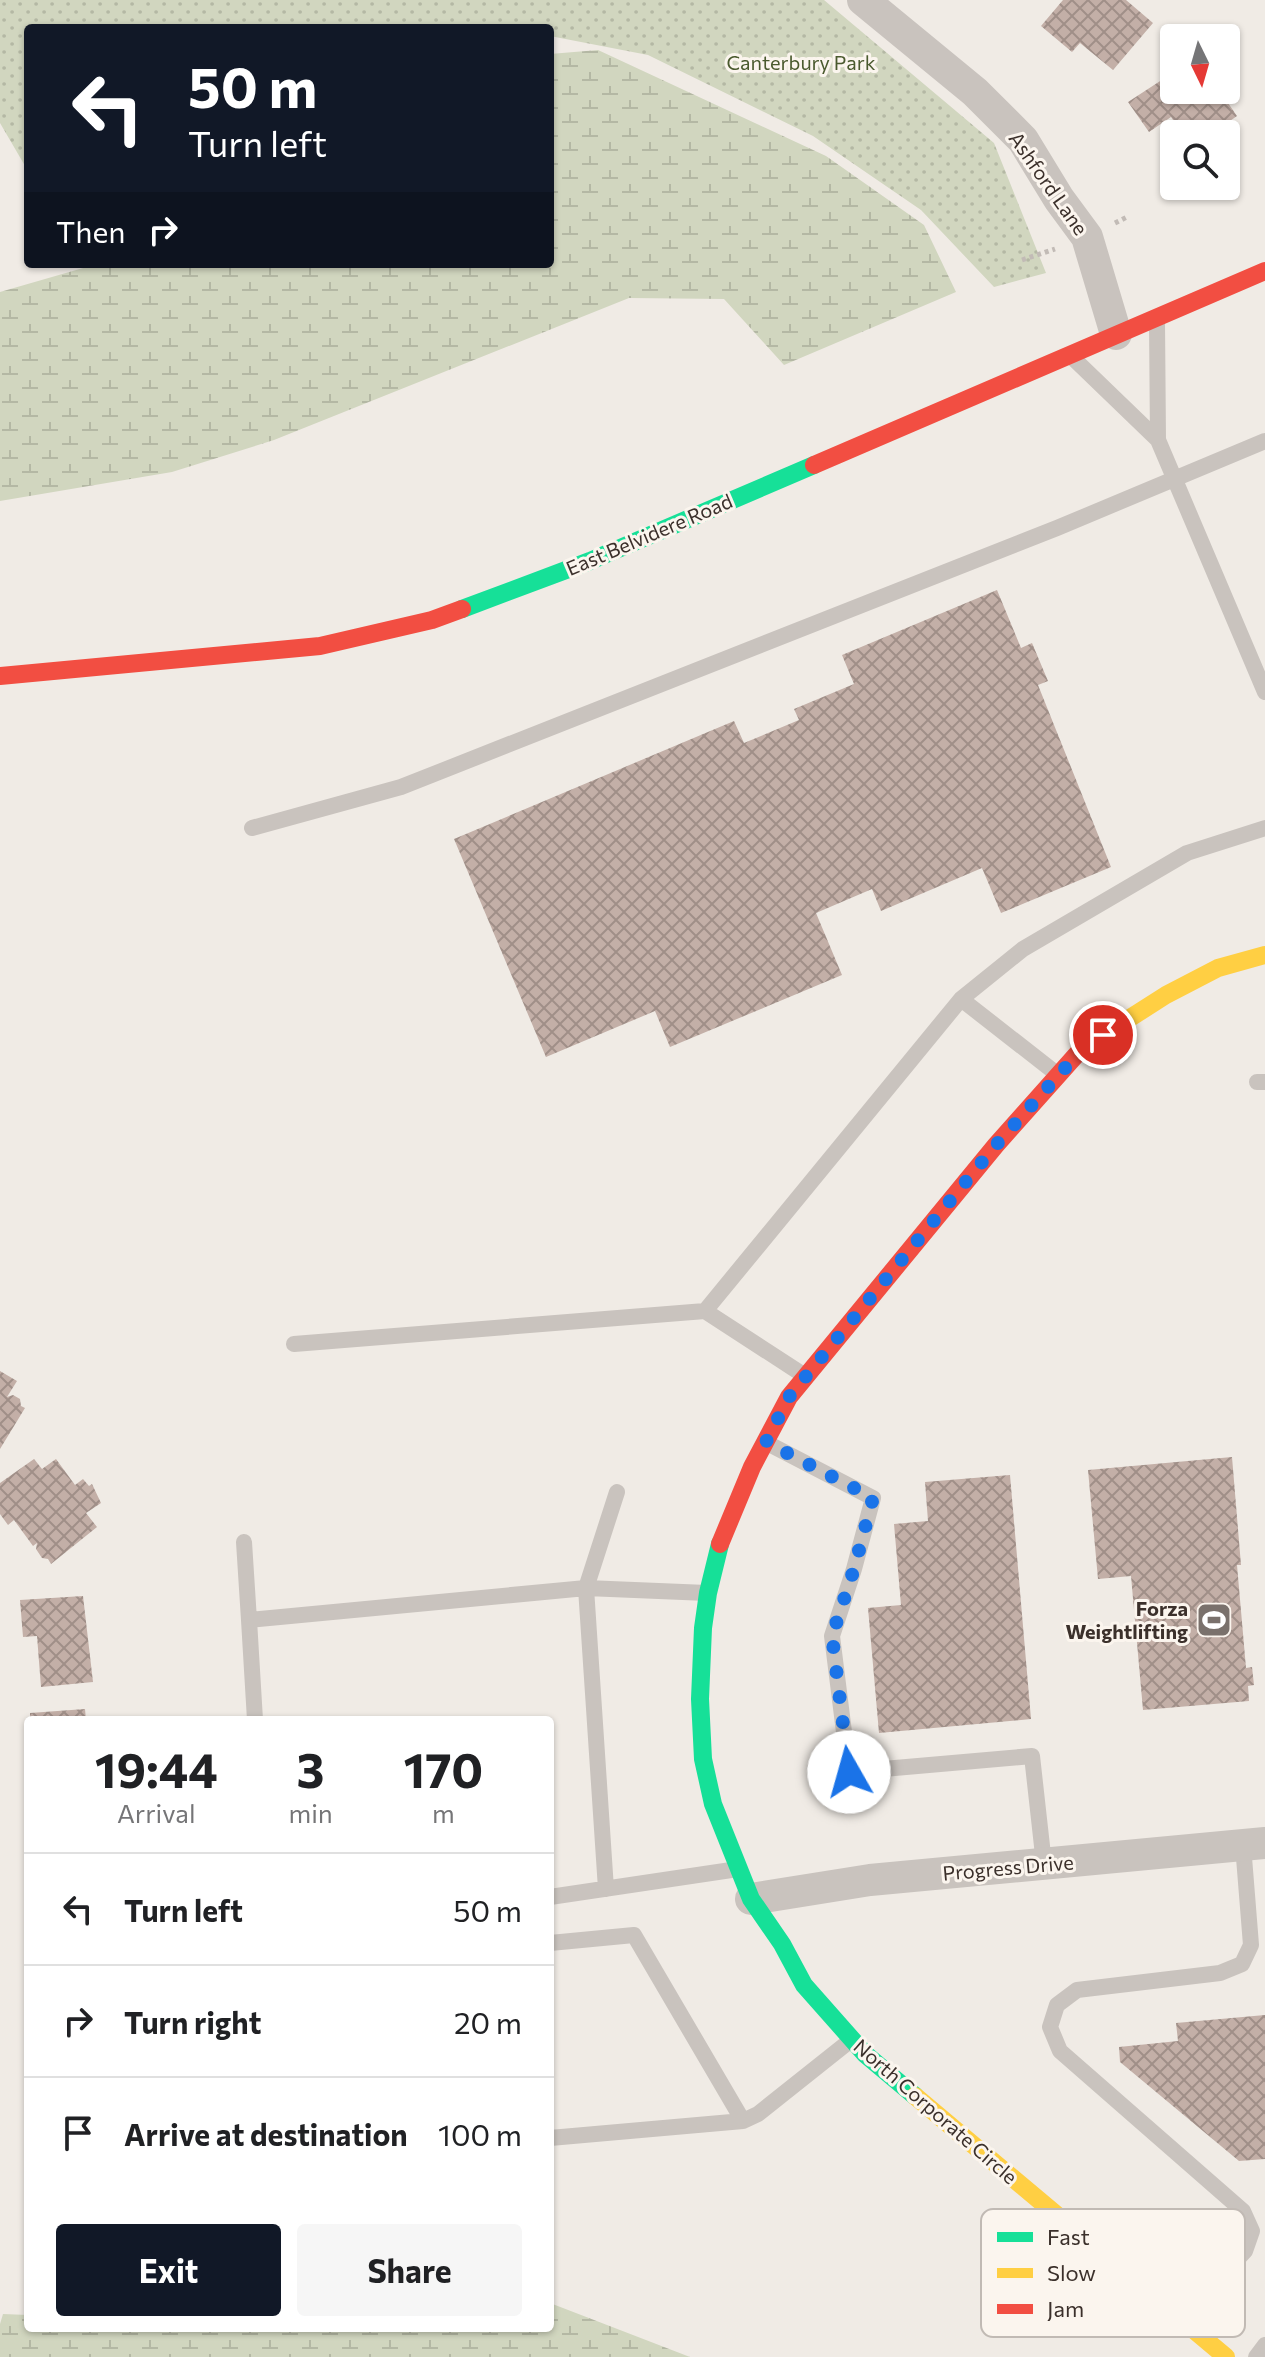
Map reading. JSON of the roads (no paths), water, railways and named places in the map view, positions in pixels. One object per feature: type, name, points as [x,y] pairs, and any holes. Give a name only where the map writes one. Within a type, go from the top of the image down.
[{"type":"street","name":"Ashford Lane","points":[[863,0],[975,92],[1023,140],[1059,199],[1087,237],[1116,334]]},
{"type":"street","name":"East Belvidere Road","points":[[0,676],[320,646],[432,620],[590,561],[1265,271]]},
{"type":"street","name":"North Corporate Circle","points":[[1049,2209],[865,2054],[804,1985],[782,1944],[751,1899],[713,1804],[703,1759],[700,1699],[708,1593],[721,1541],[752,1467],[789,1397],[996,1145],[1083,1048],[1166,995],[1218,968],[1265,955]]},
{"type":"street","name":"Progress Drive","points":[[751,1899],[870,1880],[1254,1844]]},
{"type":"street","name":"North Corporate Circle","points":[[1201,2337],[1226,2357]]},
{"type":"lane","points":[[1157,317],[1158,440]]},
{"type":"lane","points":[[1069,354],[1158,440],[1265,692]]},
{"type":"lane","points":[[252,828],[401,787],[1057,528],[1265,441]]},
{"type":"lane","points":[[705,1311],[961,999],[1023,949],[1187,853],[1265,828]]},
{"type":"lane","points":[[961,999],[1059,1075]]},
{"type":"lane","points":[[294,1344],[705,1311],[806,1377]]},
{"type":"lane","points":[[766,1442],[873,1498],[832,1636],[849,1772],[1032,1756],[1044,1864]]},
{"type":"lane","points":[[606,1889],[586,1588],[617,1492]]},
{"type":"lane","points":[[244,1542],[255,1716]]},
{"type":"lane","points":[[249,1620],[586,1588],[708,1593]]},
{"type":"lane","points":[[1241,2209],[1060,2051],[1050,2027],[1057,2005],[1077,1990],[1220,1973],[1242,1964],[1251,1945],[1254,1844]]},
{"type":"lane","points":[[554,1896],[739,1869]]},
{"type":"lane","points":[[554,1943],[634,1935],[743,2121]]},
{"type":"lane","points":[[554,2138],[743,2121],[758,2114],[852,2039]]},
{"type":"lane","points":[[1245,2215],[1252,2231],[1245,2251]]},
{"type":"lane","points":[[1256,2357],[1265,2345]]},
{"type":"place","name":"Forza Weightlifting","points":[[1214,1620]]},
{"type":"park label","name":"Canterbury Park","points":[[801,62]]}]
